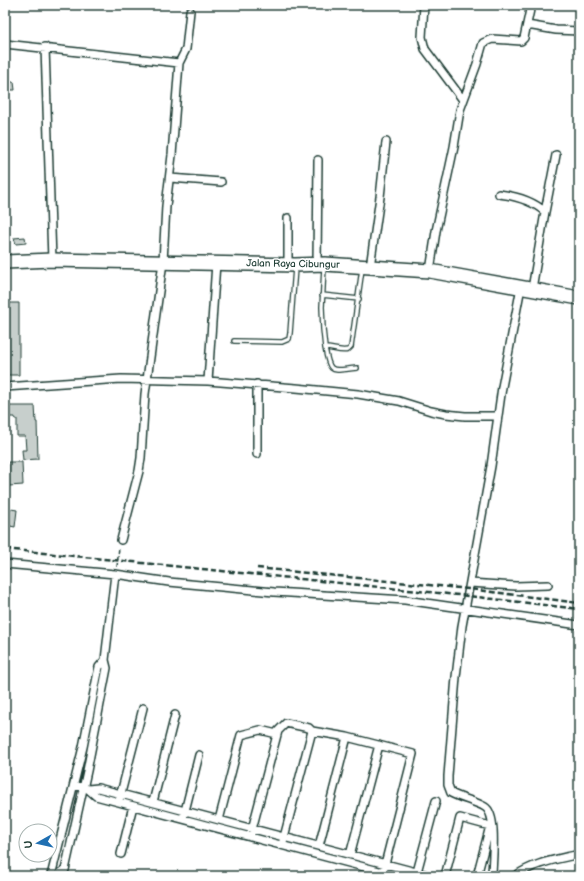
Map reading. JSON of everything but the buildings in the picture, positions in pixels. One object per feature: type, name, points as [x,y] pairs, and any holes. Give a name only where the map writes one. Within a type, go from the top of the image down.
[{"type":"highway","name":"Jalan Raya Cibungur","points":[[5,262],[52,260],[292,265],[321,264],[430,271],[579,298]]},
{"type":"street","points":[[424,5],[422,37],[425,49],[463,100]]},
{"type":"street","points":[[430,271],[436,231],[454,147],[460,110],[483,43],[492,38],[521,41],[524,38],[531,5]]},
{"type":"street","points":[[121,540],[141,458],[147,380],[163,262],[166,206],[170,178],[179,63],[186,49],[190,11]]},
{"type":"street","points":[[527,25],[556,30],[579,31]]},
{"type":"street","points":[[5,44],[45,47],[179,63]]},
{"type":"street","points":[[45,47],[52,260]]},
{"type":"street","points":[[366,267],[380,197],[386,142]]},
{"type":"street","points":[[492,876],[493,826],[490,813],[487,808],[451,793],[448,785],[456,677],[465,608],[491,466],[497,416],[545,212],[556,155]]},
{"type":"street","points":[[318,160],[321,264]]},
{"type":"street","points":[[170,178],[221,182]]},
{"type":"street","points":[[499,194],[526,200],[545,212]]},
{"type":"street","points":[[288,218],[292,265]]},
{"type":"street","points":[[208,381],[216,263]]},
{"type":"street","points":[[5,387],[121,380],[208,381],[257,384],[364,395],[399,401],[446,414],[464,416],[497,416]]},
{"type":"street","points":[[257,384],[257,454]]},
{"type":"street","points":[[5,564],[115,574],[169,582],[274,592],[399,600],[579,625]]},
{"type":"street","points":[[56,876],[65,870],[86,788],[108,668],[105,660],[115,574]]},
{"type":"street","points":[[470,583],[516,586],[548,585]]},
{"type":"street","points":[[51,876],[74,785],[99,667],[105,660]]},
{"type":"street","points":[[119,802],[144,708]]},
{"type":"street","points":[[153,802],[175,715]]},
{"type":"street","points":[[250,837],[277,734],[286,723],[309,728],[312,731],[347,737],[379,745],[413,754],[383,872]]},
{"type":"street","points":[[219,820],[241,734],[260,730],[277,734]]},
{"type":"street","points":[[282,845],[312,731]]},
{"type":"street","points":[[319,846],[347,737]]},
{"type":"street","points":[[350,855],[379,745]]},
{"type":"street","points":[[183,819],[200,756]]},
{"type":"street","points":[[74,785],[86,788],[98,788],[153,802],[431,876]]},
{"type":"street","points":[[86,788],[96,796],[398,876]]},
{"type":"street","points":[[417,872],[436,801]]},
{"type":"street","points":[[121,854],[133,806]]},
{"type":"street","points":[[445,876],[460,818],[490,826],[477,876]]},
{"type":"street","points":[[515,876],[525,869],[544,861],[579,854]]},
{"type":"lane","points":[[321,264],[323,329],[328,364],[331,368],[336,370],[358,368]]},
{"type":"lane","points":[[234,341],[282,342],[289,339],[292,265]]},
{"type":"lane","points":[[325,348],[343,351],[348,350],[351,347],[366,267]]},
{"type":"lane","points":[[322,295],[359,299]]},
{"type":"path","points":[[115,574],[121,540]]},
{"type":"railway","points":[[5,549],[468,596],[579,609]]},
{"type":"railway","points":[[257,568],[469,589],[579,603]]}]
